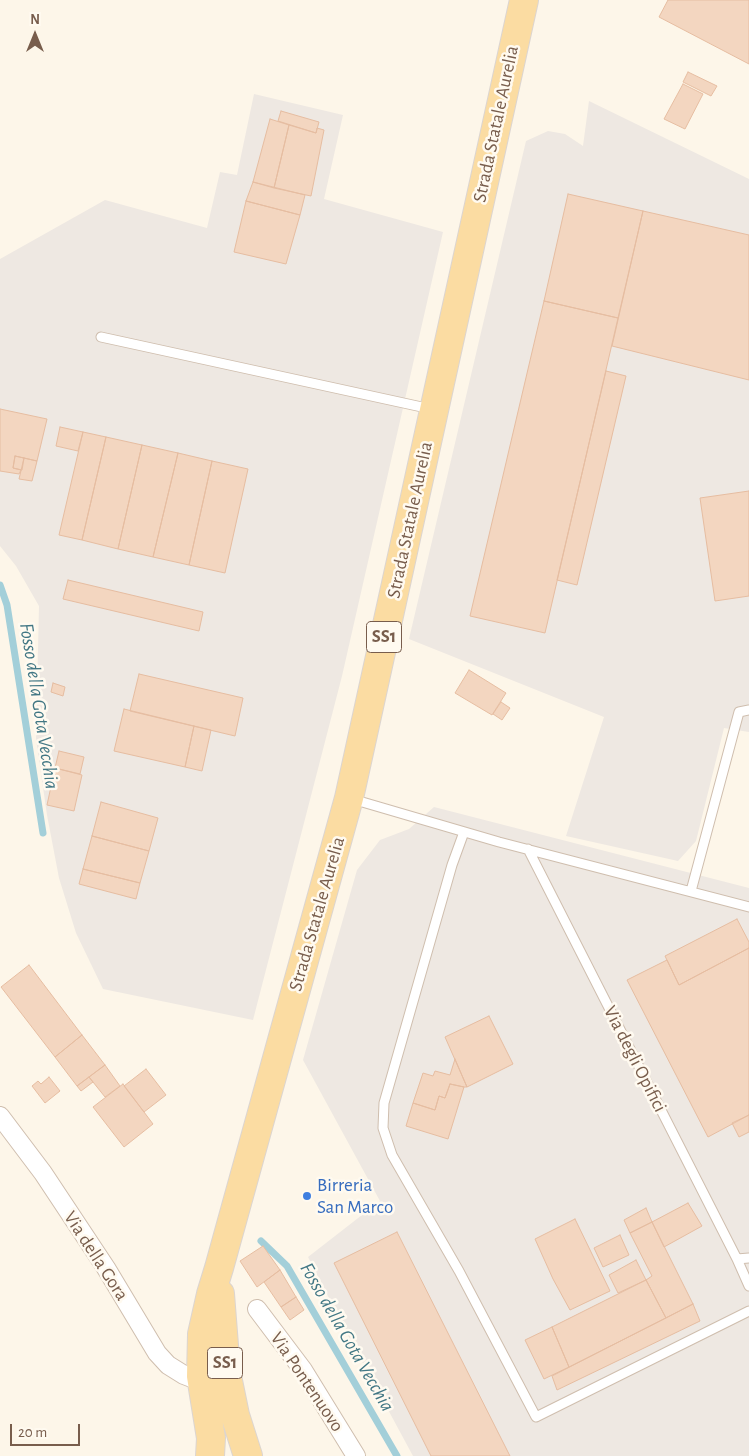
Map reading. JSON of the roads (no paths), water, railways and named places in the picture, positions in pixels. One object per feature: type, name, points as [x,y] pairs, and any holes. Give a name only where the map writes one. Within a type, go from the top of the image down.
[{"type":"main road","name":"Strada Statale Aurelia","points":[[210,1456],[211,1438],[202,1383],[202,1334],[211,1294],[349,798],[524,0]]},
{"type":"main road","name":"Strada Statale Aurelia","points":[[219,1268],[226,1371],[235,1415],[245,1447]]},
{"type":"street","name":"Via della Gora","points":[[0,1116],[43,1173],[106,1268],[157,1353],[168,1365],[202,1383],[213,1385],[218,1391],[229,1422],[245,1447]]},
{"type":"street","name":"Via Pontenuovo","points":[[257,1308],[303,1370],[356,1456]]},
{"type":"lane","points":[[101,338],[434,410]]},
{"type":"lane","points":[[691,891],[739,712],[749,710]]},
{"type":"lane","points":[[349,798],[528,850],[749,907]]},
{"type":"lane","points":[[464,832],[452,864],[384,1103],[383,1128],[392,1155],[459,1271],[536,1417],[749,1311]]},
{"type":"lane","name":"Via degli Opifici","points":[[528,850],[737,1259],[749,1286]]},
{"type":"lane","points":[[737,1259],[749,1258]]},
{"type":"waterway","name":"Fosso della Gota Vecchia","points":[[0,585],[7,605],[43,833]]},
{"type":"waterway","name":"Fosso della Gota Vecchia","points":[[261,1241],[287,1266],[397,1456]]},
{"type":"place","name":"Birreria San Marco","points":[[307,1196]]}]
